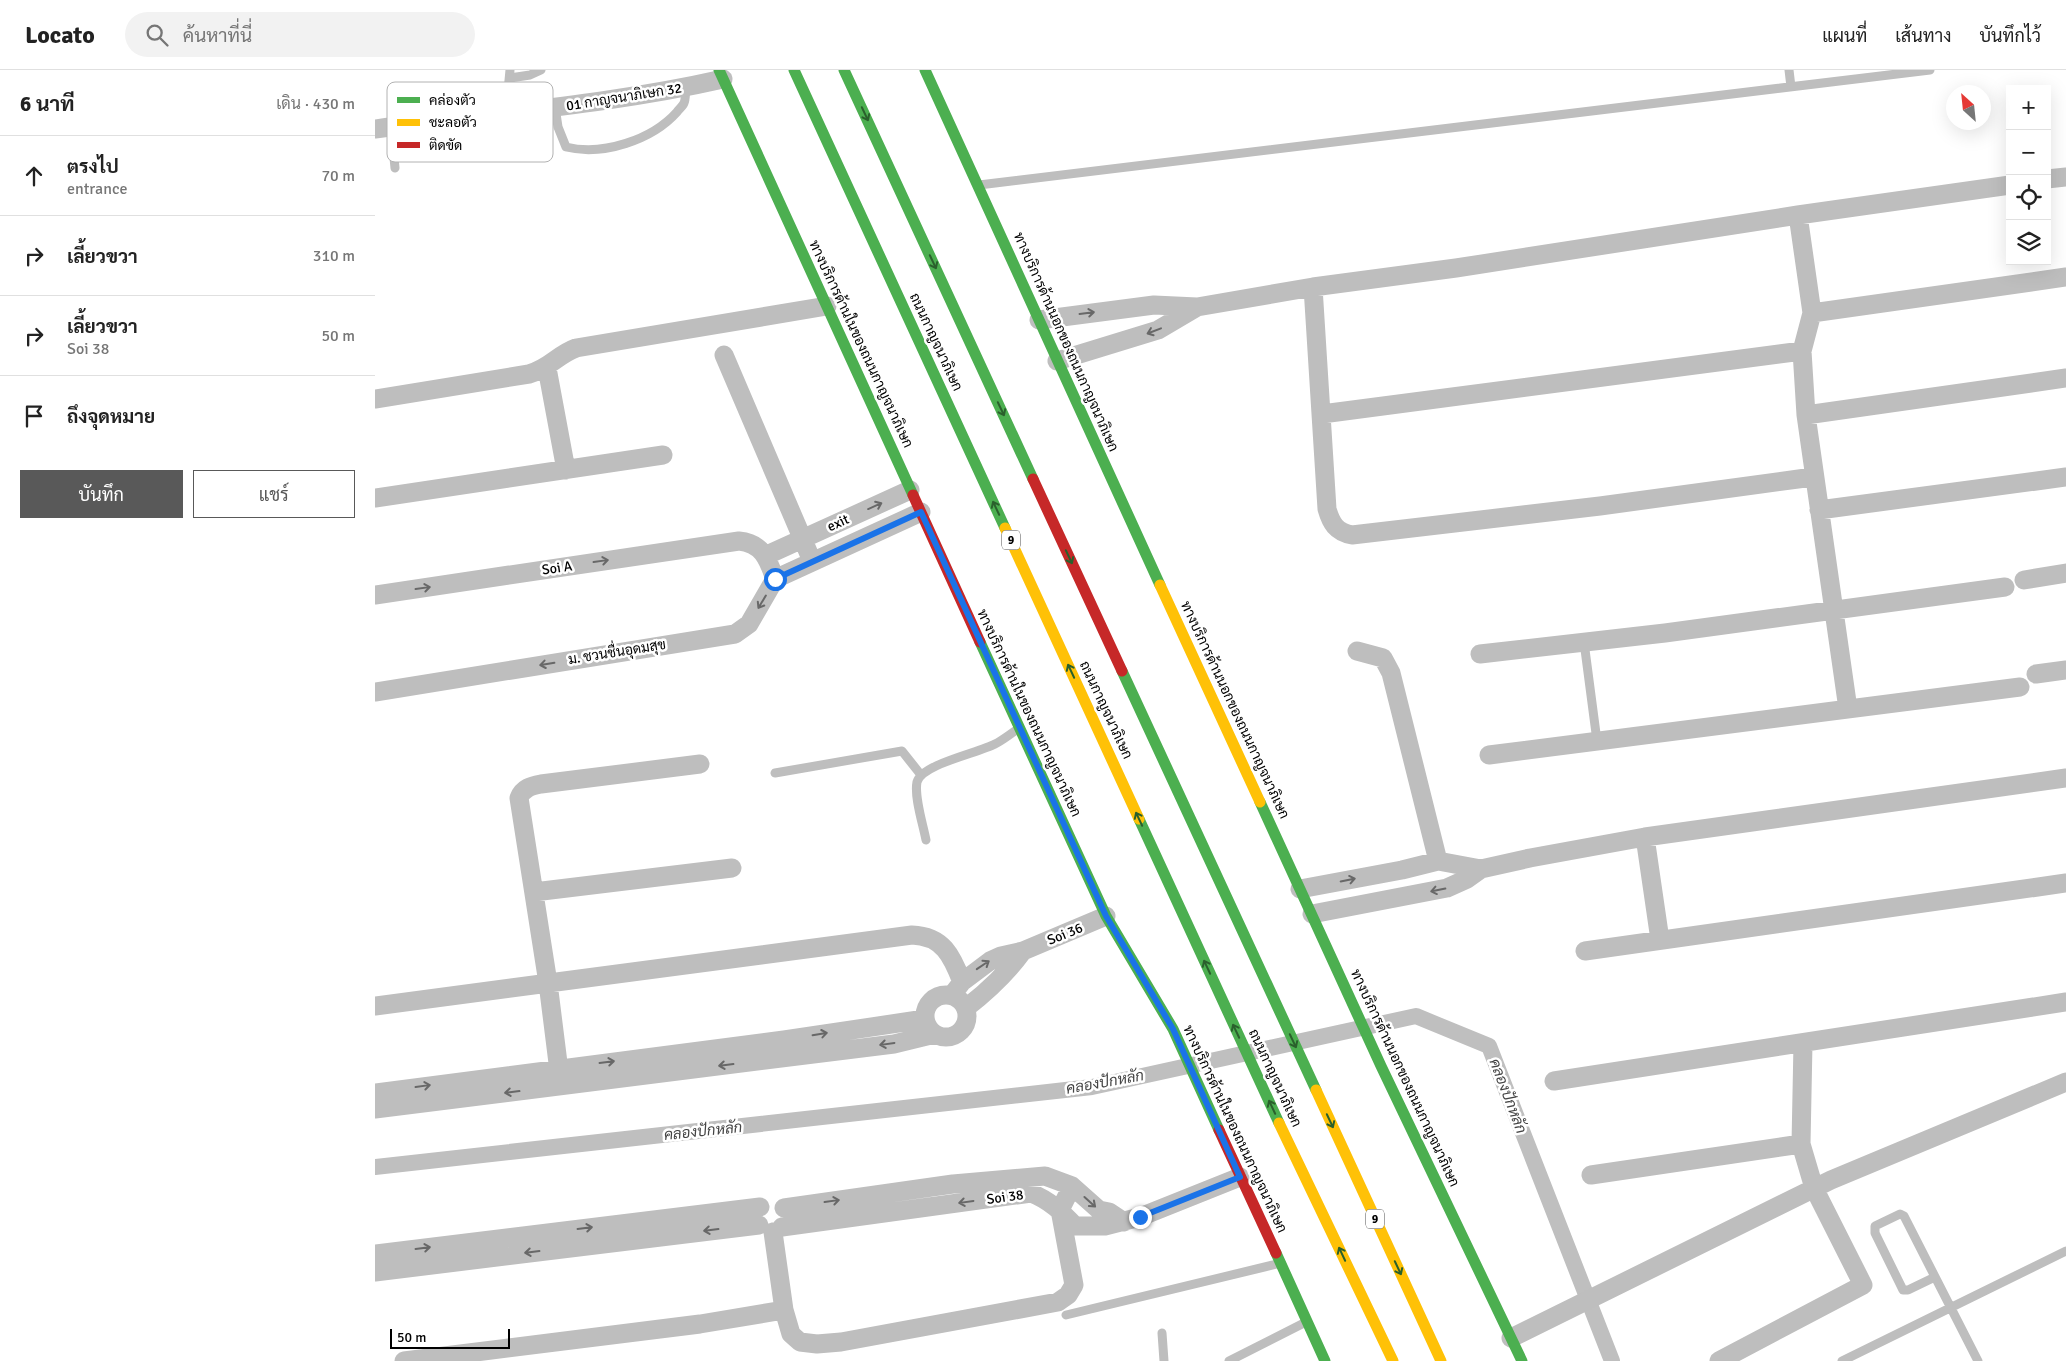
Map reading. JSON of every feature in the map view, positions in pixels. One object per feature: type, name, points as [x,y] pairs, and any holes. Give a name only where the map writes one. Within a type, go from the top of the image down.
[{"type":"main road","name":"ถนนกาญจนาภิเษก","points":[[794,70],[1227,1011],[1393,1361]]},
{"type":"main road","name":"9","points":[[844,70],[1441,1361]]},
{"type":"main road","name":"ทางบริการด้านนอกของถนนกาญจนาภิเษก","points":[[925,70],[1381,1066],[1522,1361]]},
{"type":"main road","name":"ทางบริการด้านในของถนนกาญจนาภิเษก","points":[[721,75],[1106,916],[1173,1029],[1325,1361]]},
{"type":"street","name":"01 กาญจนาภิเษก 32","points":[[555,107],[686,88],[721,75]]},
{"type":"street","points":[[2051,179],[2066,177]]},
{"type":"street","points":[[1039,320],[1154,305],[1197,307],[1313,287],[1456,268],[1798,215],[2006,186]]},
{"type":"street","points":[[1798,215],[1812,313],[1802,351],[1806,415],[1813,477],[1848,709]]},
{"type":"street","points":[[1812,313],[2066,277]]},
{"type":"street","points":[[1313,287],[1327,509],[1330,520],[1337,529],[1352,535],[1600,506],[1813,477]]},
{"type":"street","points":[[375,399],[529,374],[547,368],[565,352],[576,348],[827,306]]},
{"type":"street","points":[[1057,361],[1158,330],[1197,307]]},
{"type":"street","points":[[1322,414],[1802,351]]},
{"type":"street","points":[[724,355],[812,561]]},
{"type":"street","points":[[547,368],[566,470]]},
{"type":"street","points":[[1806,415],[2066,378]]},
{"type":"street","points":[[375,498],[663,454]]},
{"type":"street","points":[[1819,510],[2066,477]]},
{"type":"street","name":"exit","points":[[767,556],[911,490]]},
{"type":"street","points":[[767,556],[775,579],[921,512]]},
{"type":"street","name":"Soi A","points":[[375,595],[739,541],[749,542],[767,556]]},
{"type":"street","points":[[2023,580],[2066,573]]},
{"type":"street","name":"ม. ชวนชื่นอุดมสุข","points":[[375,692],[735,634],[749,624],[775,579]]},
{"type":"street","points":[[1480,654],[2005,587]]},
{"type":"street","points":[[1357,651],[1383,658],[1391,673],[1438,861]]},
{"type":"street","points":[[2037,674],[2066,670]]},
{"type":"street","points":[[1489,754],[2020,686]]},
{"type":"street","points":[[559,1077],[548,983],[519,798],[522,792],[529,787],[541,784],[700,764]]},
{"type":"street","points":[[1312,914],[1447,888],[1467,879],[1481,869],[1530,858],[1645,838],[2066,778]]},
{"type":"street","points":[[1645,838],[1660,940]]},
{"type":"street","points":[[1300,889],[1402,870],[1438,861],[1481,869]]},
{"type":"street","points":[[534,892],[732,868]]},
{"type":"street","points":[[1402,870],[1408,896]]},
{"type":"street","points":[[1585,951],[2066,882]]},
{"type":"street","name":"Soi 36","points":[[957,989],[989,961],[1023,951],[1106,916]]},
{"type":"street","points":[[375,1006],[912,935],[926,935],[936,940],[955,964],[957,989],[966,1008],[966,1023],[957,1034],[942,1037],[930,1026],[926,1010],[929,1003],[936,997],[957,989]]},
{"type":"street","points":[[966,1008],[986,993],[1001,978],[1023,951]]},
{"type":"street","points":[[1554,1082],[2066,1002]]},
{"type":"street","points":[[375,1092],[559,1077],[785,1049],[894,1044],[930,1026]]},
{"type":"street","points":[[1719,1361],[1863,1286],[1814,1188],[1801,1144],[1803,1043]]},
{"type":"street","points":[[375,1109],[559,1077]]},
{"type":"street","points":[[1511,1338],[1814,1188],[2066,1082]]},
{"type":"street","points":[[1591,1175],[1801,1144]]},
{"type":"street","points":[[1031,1186],[1045,1176],[1072,1186],[1099,1210],[1109,1212],[1124,1222]]},
{"type":"street","name":"Soi 38","points":[[503,1246],[772,1220],[1031,1186],[1043,1198],[1060,1210],[1075,1226],[1105,1226],[1124,1222],[1189,1199],[1240,1177]]},
{"type":"street","points":[[772,1220],[784,1310],[791,1334],[800,1342],[817,1344],[841,1342],[1058,1302],[1069,1295],[1074,1285],[1060,1210],[1072,1186]]},
{"type":"street","points":[[375,1254],[503,1246]]},
{"type":"street","points":[[375,1272],[503,1246]]},
{"type":"street","points":[[404,1361],[700,1324],[784,1310]]},
{"type":"lane","points":[[510,74],[537,74],[541,70]]},
{"type":"lane","points":[[1789,70],[1791,87]]},
{"type":"lane","points":[[978,185],[1929,70]]},
{"type":"lane","points":[[555,107],[558,127],[566,147],[579,150],[621,145],[643,137],[668,122],[685,103],[686,88]]},
{"type":"lane","points":[[383,128],[387,141]]},
{"type":"lane","points":[[393,162],[395,168]]},
{"type":"lane","points":[[1584,642],[1597,741]]},
{"type":"lane","points":[[926,840],[917,794],[917,782],[921,775],[933,767],[995,744],[1019,728]]},
{"type":"lane","points":[[775,773],[902,751],[921,775]]},
{"type":"lane","points":[[1935,1277],[1908,1290],[1903,1290],[1875,1233],[1875,1226],[1903,1214],[1978,1361]]},
{"type":"lane","points":[[1842,1361],[2066,1251]]},
{"type":"lane","points":[[1066,1315],[1280,1263]]},
{"type":"lane","points":[[1229,1361],[1307,1321]]},
{"type":"lane","points":[[1162,1333],[1164,1361]]},
{"type":"waterway","name":"คลองปักหลัก","points":[[375,1167],[1092,1087],[1416,1016],[1489,1046],[1612,1361]]},
{"type":"traffic: fast","points":[[719,70],[913,495]]},
{"type":"traffic: fast","points":[[794,70],[1005,528]]},
{"type":"traffic: fast","points":[[844,70],[1033,479]]},
{"type":"traffic: fast","points":[[925,70],[1160,585]]},
{"type":"traffic: fast","points":[[980,642],[1106,916],[1173,1029],[1219,1130]]},
{"type":"traffic: fast","points":[[1122,671],[1316,1090]]},
{"type":"traffic: fast","points":[[1260,802],[1381,1066],[1522,1361]]},
{"type":"traffic: fast","points":[[1139,819],[1279,1123]]},
{"type":"traffic: fast","points":[[1276,1253],[1325,1361]]},
{"type":"traffic: slow","points":[[1005,528],[1139,819]]},
{"type":"traffic: slow","points":[[1160,585],[1260,802]]},
{"type":"traffic: slow","points":[[1316,1090],[1441,1361]]},
{"type":"traffic: slow","points":[[1279,1123],[1393,1361]]},
{"type":"traffic: jam","points":[[1033,479],[1122,671]]},
{"type":"traffic: jam","points":[[913,495],[980,642]]},
{"type":"traffic: jam","points":[[1219,1130],[1276,1253]]},
{"type":"route","points":[[775,579],[921,512],[1106,916],[1173,1029],[1240,1177],[1140,1217]]}]
